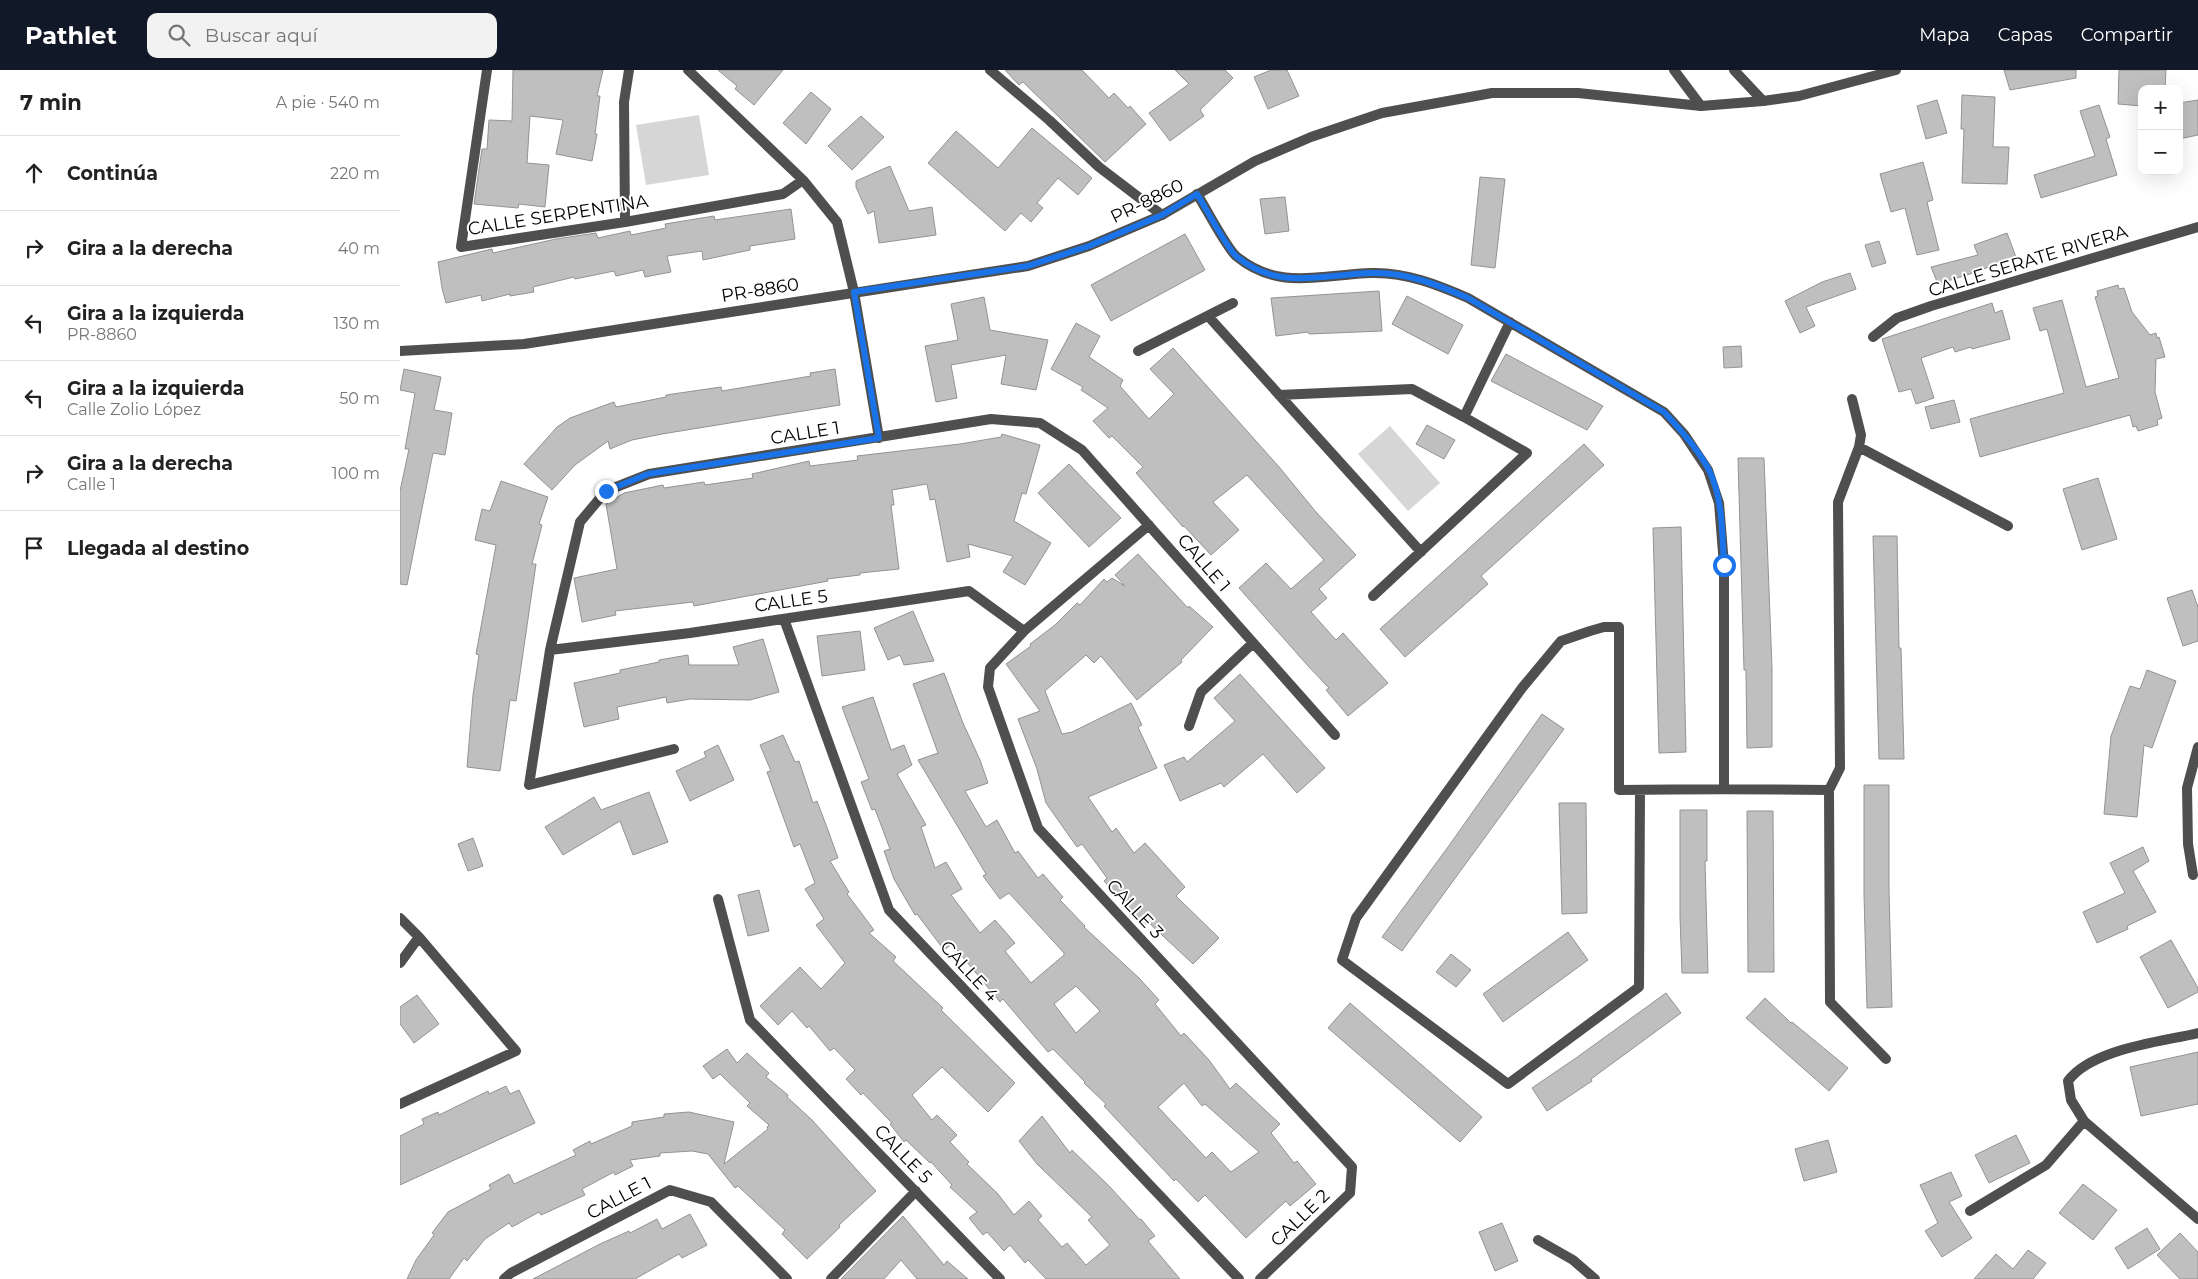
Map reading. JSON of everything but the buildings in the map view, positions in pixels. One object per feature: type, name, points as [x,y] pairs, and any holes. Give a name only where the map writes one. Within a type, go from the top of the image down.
[{"type":"street","name":"CALLE SERPENTINA","points":[[487,70],[461,247],[625,222],[783,194],[802,180]]},
{"type":"street","points":[[625,222],[624,102],[629,70]]},
{"type":"street","points":[[688,70],[802,180],[836,222],[854,292],[879,438]]},
{"type":"street","points":[[990,70],[1049,120],[1099,167],[1162,215]]},
{"type":"street","points":[[1674,70],[1701,106]]},
{"type":"street","points":[[1734,70],[1763,101]]},
{"type":"street","name":"PR-8860","points":[[400,351],[524,344],[1028,266],[1089,246],[1162,215],[1255,161],[1320,134],[1382,113],[1492,93],[1578,93],[1701,106],[1763,101],[1799,96],[1896,70]]},
{"type":"street","points":[[1197,194],[1235,255],[1260,271],[1296,280],[1373,273],[1403,275],[1437,284],[1468,298],[1664,412],[1684,434],[1708,470],[1719,503],[1724,565],[1724,789]]},
{"type":"street","name":"CALLE SERATE RIVERA","points":[[1873,337],[1897,318],[1931,306],[2198,227]]},
{"type":"street","points":[[1138,351],[1233,303]]},
{"type":"street","points":[[1208,316],[1421,552]]},
{"type":"street","points":[[1464,417],[1510,322]]},
{"type":"street","points":[[1279,394],[1412,389],[1526,453],[1373,596]]},
{"type":"street","points":[[1852,398],[1861,435],[1859,447],[1838,502],[1840,768],[1829,790],[1830,1002],[1886,1058]]},
{"type":"street","name":"CALLE 1","points":[[674,749],[528,785],[550,650],[580,522],[606,491],[648,474],[992,419],[1040,423],[1082,450],[1335,735]]},
{"type":"street","points":[[1859,447],[2008,526]]},
{"type":"street","name":"CALLE 3","points":[[1149,525],[1024,630],[990,668],[988,687],[1038,828],[1352,1167],[1351,1176]]},
{"type":"street","name":"CALLE 5","points":[[550,650],[969,591],[1024,630]]},
{"type":"street","name":"CALLE 4","points":[[784,618],[889,910],[1239,1279]]},
{"type":"street","points":[[1640,790],[1639,987],[1508,1084],[1342,960],[1356,918],[1522,688],[1561,641],[1590,630],[1619,628],[1619,790],[1724,789],[1829,790]]},
{"type":"street","points":[[1190,726],[1201,692],[1253,644]]},
{"type":"street","points":[[2193,875],[2188,844],[2187,788],[2198,747]]},
{"type":"street","name":"CALLE 5","points":[[718,899],[750,1020],[1000,1279]]},
{"type":"street","points":[[400,918],[419,937],[516,1051],[400,1104]]},
{"type":"street","points":[[400,963],[419,937]]},
{"type":"street","points":[[2198,1033],[2103,1055],[2073,1073],[2068,1081],[2068,1091],[2084,1121],[2198,1219]]},
{"type":"street","points":[[1970,1211],[2046,1165],[2084,1121]]},
{"type":"street","name":"CALLE 2","points":[[1260,1279],[1350,1193],[1351,1176]]},
{"type":"street","name":"CALLE 1","points":[[504,1279],[511,1273],[670,1190],[711,1202],[787,1279]]},
{"type":"street","points":[[831,1279],[916,1191]]},
{"type":"street","points":[[1538,1240],[1573,1260],[1595,1279]]},
{"type":"shaded area","points":[[699,115],[709,175],[646,185],[636,125]]},
{"type":"shaded area","points":[[1390,426],[1440,483],[1408,511],[1358,454]]},
{"type":"route","points":[[606,491],[648,474],[879,438],[854,292],[1028,266],[1089,246],[1162,215],[1197,194],[1235,255],[1260,271],[1296,280],[1373,273],[1403,275],[1437,284],[1468,298],[1664,412],[1684,434],[1708,470],[1719,503],[1724,565]]}]
